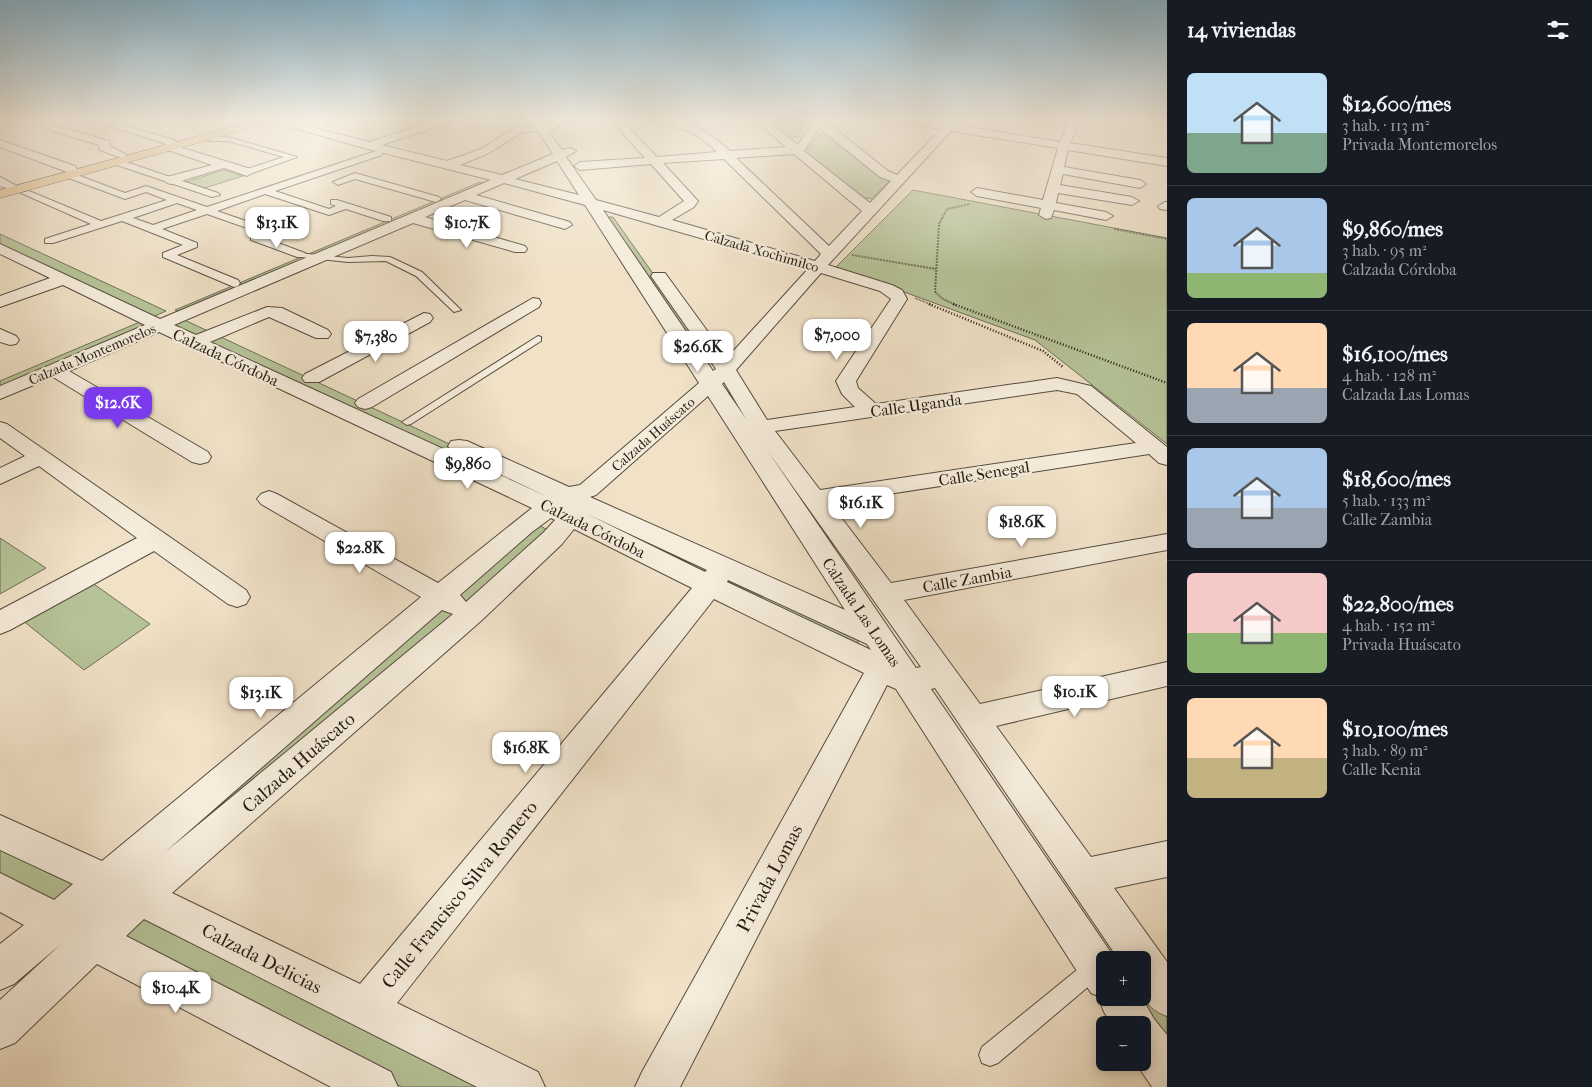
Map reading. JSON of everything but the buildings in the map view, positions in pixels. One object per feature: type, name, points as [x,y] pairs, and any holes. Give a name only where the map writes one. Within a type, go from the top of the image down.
[{"type":"main road","points":[[0,194],[74,171]]},
{"type":"main road","points":[[4,185],[70,172]]},
{"type":"street","points":[[67,171],[128,195],[146,189],[274,234],[260,240]]},
{"type":"street","points":[[149,171],[215,195]]},
{"type":"street","points":[[171,180],[203,171]]},
{"type":"street","points":[[243,171],[253,174],[243,177],[257,181]]},
{"type":"street","points":[[247,172],[251,171]]},
{"type":"street","points":[[286,171],[338,182],[355,176],[436,199]]},
{"type":"street","points":[[152,229],[323,171]]},
{"type":"street","name":"Calzada Xochimilco","points":[[456,171],[660,222],[824,260],[896,293]]},
{"type":"street","name":"Calzada Xochimilco","points":[[465,171],[492,180]]},
{"type":"street","name":"Calzada Montemorelos","points":[[0,393],[54,370],[234,283],[260,277],[301,255],[412,218],[464,196],[507,171]]},
{"type":"street","name":"Calzada Las Lomas","points":[[580,171],[607,208],[719,377],[890,664],[1096,966]]},
{"type":"street","points":[[660,222],[691,202],[664,171]]},
{"type":"street","points":[[742,171],[824,260]]},
{"type":"street","points":[[822,171],[872,211]]},
{"type":"street","points":[[880,171],[900,180]]},
{"type":"street","name":"Calzada Huáscato","points":[[0,1028],[95,941],[123,889],[440,596],[523,526],[572,502],[719,377],[824,260],[909,171]]},
{"type":"street","points":[[1048,210],[1058,171]]},
{"type":"street","points":[[1062,171],[1140,184]]},
{"type":"street","name":"Calzada Montemorelos","points":[[0,381],[163,318],[260,277],[321,256],[366,233],[387,219],[436,199],[492,180]]},
{"type":"street","points":[[1054,188],[1132,201]]},
{"type":"street","points":[[265,191],[312,206],[328,200],[387,219]]},
{"type":"street","points":[[977,192],[1048,210],[1106,216]]},
{"type":"street","points":[[26,193],[100,224]]},
{"type":"street","points":[[464,196],[565,225]]},
{"type":"street","points":[[0,302],[34,260],[100,224],[177,200]]},
{"type":"street","points":[[86,218],[100,214],[152,229],[178,245],[167,255],[234,283]]},
{"type":"street","points":[[412,218],[520,249]]},
{"type":"street","points":[[256,228],[241,233],[301,255]]},
{"type":"street","name":"Calzada Córdoba","points":[[0,235],[34,260],[163,318],[216,334],[321,388],[572,502]]},
{"type":"street","name":"Calzada Córdoba","points":[[34,260],[163,318],[195,342],[365,403],[407,422],[572,502],[890,664]]},
{"type":"street","points":[[872,412],[849,390],[846,382],[899,299],[896,293]]},
{"type":"street","points":[[365,403],[533,303]]},
{"type":"street","points":[[195,342],[260,314],[272,312],[322,334]]},
{"type":"street","points":[[321,388],[424,318]]},
{"type":"street","points":[[54,370],[200,457]]},
{"type":"street","name":"Calzada Las Lomas","points":[[719,377],[761,427],[885,594],[1135,951]]},
{"type":"street","name":"Calle Uganda","points":[[761,427],[1057,384],[1071,386]]},
{"type":"street","points":[[1071,386],[1084,390],[1160,453]]},
{"type":"street","points":[[0,428],[237,597]]},
{"type":"street","name":"Calle Senegal","points":[[814,498],[1160,453]]},
{"type":"street","points":[[0,477],[41,457]]},
{"type":"street","points":[[269,499],[472,613]]},
{"type":"street","name":"Calzada Huáscato","points":[[0,970],[56,921],[123,889],[472,613],[553,538],[572,502]]},
{"type":"street","points":[[0,622],[156,539]]},
{"type":"street","name":"Calle Zambia","points":[[885,594],[1167,542]]},
{"type":"street","name":"Calle Francisco Silva Romero","points":[[365,1010],[717,576]]},
{"type":"street","points":[[914,636],[890,664],[942,676]]},
{"type":"street","name":"Privada Lomas","points":[[657,1087],[890,664]]},
{"type":"street","points":[[972,718],[1167,674]]},
{"type":"street","name":"Calzada Delicias","points":[[0,832],[123,889],[524,1087]]},
{"type":"street","points":[[1084,877],[1167,859]]},
{"type":"street","points":[[0,892],[376,1087]]},
{"type":"street","name":"Calzada Las Lomas","points":[[1151,974],[1167,996]]},
{"type":"street","points":[[1151,1048],[1167,1072]]},
{"type":"lane","points":[[301,255],[348,260],[387,259],[419,274],[457,310]]},
{"type":"lane","points":[[407,422],[538,339]]},
{"type":"lane","points":[[990,1055],[1096,987]]},
{"type":"path","points":[[824,260],[843,254],[936,269],[935,292],[943,299],[967,310],[1167,383]]},
{"type":"path","points":[[896,293],[916,298],[1043,351],[1072,375],[1071,386]]},
{"type":"green space","points":[[222,171],[243,176],[205,188],[186,182]]},
{"type":"green space","points":[[827,171],[880,171],[892,179],[871,199],[857,196]]},
{"type":"green space","points":[[480,182],[488,184],[183,314],[175,310]]},
{"type":"green space","points":[[913,190],[1167,238],[1167,444],[1035,340],[836,267]]},
{"type":"green space","points":[[605,217],[613,217],[712,357],[703,361]]},
{"type":"green space","points":[[0,234],[166,311],[148,319],[159,325],[178,317],[552,492],[545,500],[159,326],[0,392],[0,381],[147,319],[0,246]]},
{"type":"green space","points":[[588,505],[859,636],[857,649],[580,515]]},
{"type":"green space","points":[[537,524],[551,532],[141,883],[120,870]]},
{"type":"green space","points":[[0,538],[46,568],[0,594]]},
{"type":"green space","points":[[91,582],[150,624],[84,670],[21,619]]},
{"type":"green space","points":[[0,837],[96,883],[56,921],[0,885]]},
{"type":"green space","points":[[135,902],[523,1087],[402,1087],[103,934]]},
{"type":"green space","points":[[1151,986],[1167,1010],[1167,1058],[1151,1035],[1151,1016],[1138,1016],[1131,1006],[1151,1006]]}]
